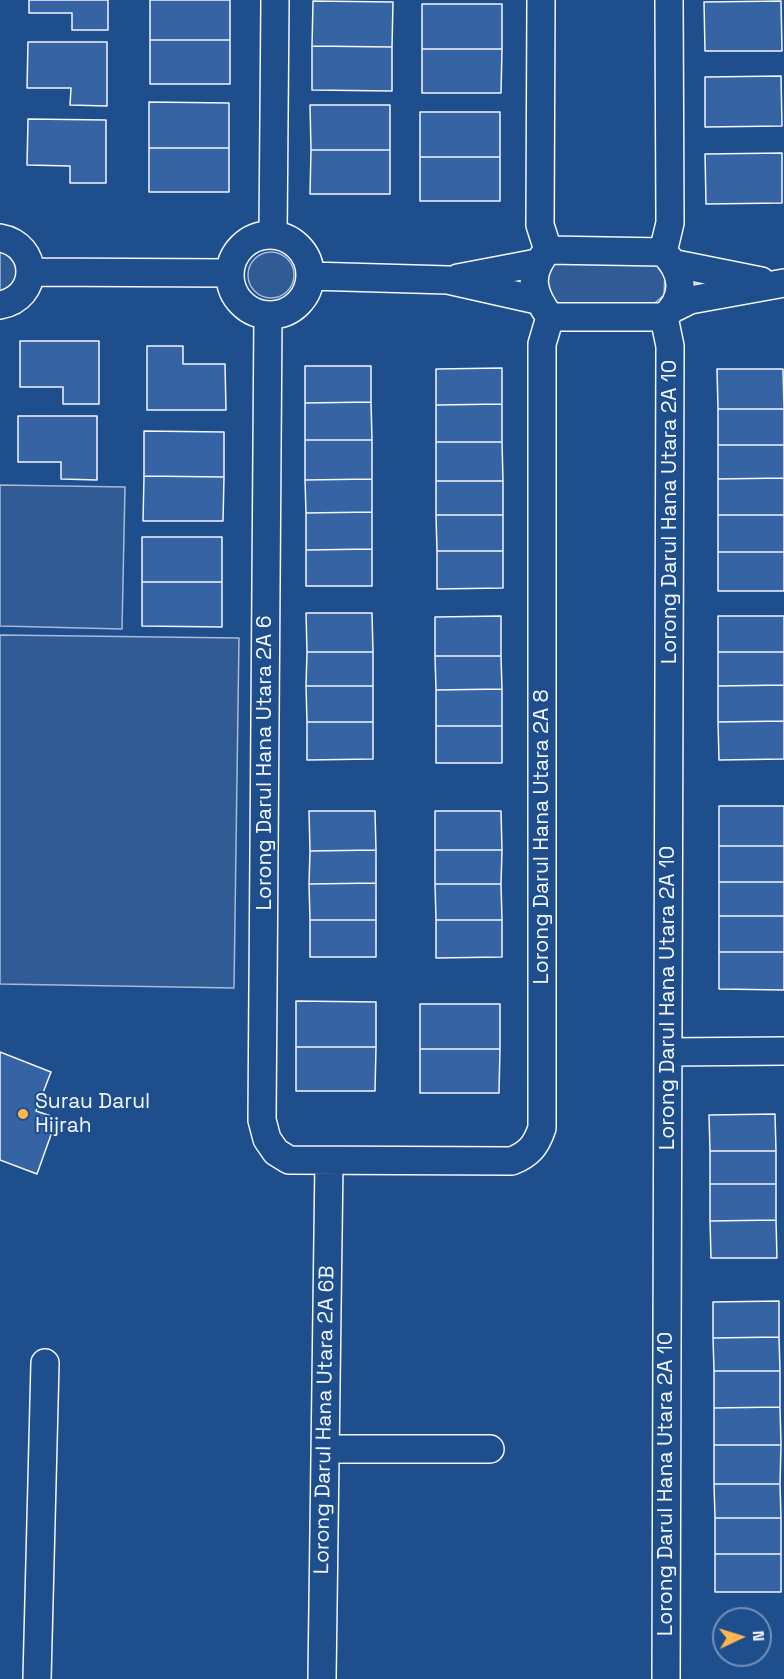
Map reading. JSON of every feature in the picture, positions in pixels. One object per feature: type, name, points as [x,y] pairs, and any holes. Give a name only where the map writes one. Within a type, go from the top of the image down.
[{"type":"street","points":[[273,235],[274,0]]},
{"type":"street","name":"Lorong Darul Hana Utara 2A 8","points":[[329,1161],[512,1161],[527,1155],[537,1142],[542,1128],[543,308],[534,281],[542,257],[540,225],[541,0]]},
{"type":"street","name":"Lorong Darul Hana Utara 2A 10","points":[[666,1679],[670,312],[681,285],[669,258],[669,0]]},
{"type":"street","points":[[273,235],[293,242],[308,263],[310,276],[307,289],[300,301],[290,310],[268,315],[251,310],[240,302],[233,291],[230,273],[236,253],[245,243],[256,237],[273,235]]},
{"type":"street","points":[[0,238],[14,242],[23,250],[29,259],[31,272],[25,290],[18,298],[0,304]]},
{"type":"street","points":[[448,280],[542,257],[669,258],[779,283]]},
{"type":"street","points":[[31,272],[230,273]]},
{"type":"street","points":[[310,276],[448,280],[543,308],[670,312],[690,300],[779,283]]},
{"type":"street","name":"Lorong Darul Hana Utara 2A 6","points":[[268,315],[262,1120],[267,1139],[276,1152],[290,1160],[329,1161]]},
{"type":"street","points":[[668,1052],[784,1051]]},
{"type":"street","name":"Lorong Darul Hana Utara 2A 6B","points":[[322,1679],[329,1161]]},
{"type":"street","points":[[37,1679],[45,1363]]},
{"type":"street","points":[[325,1449],[490,1449]]},
{"type":"shaded area","points":[[0,248],[12,252],[20,279],[0,293]]},
{"type":"shaded area","points":[[271,252],[287,259],[294,275],[287,291],[271,298],[255,291],[248,275],[255,259]]},
{"type":"shaded area","points":[[561,258],[650,260],[665,272],[664,295],[649,308],[560,306],[546,291],[547,271]]},
{"type":"shaded area","points":[[0,485],[125,487],[122,629],[0,626]]},
{"type":"shaded area","points":[[0,635],[239,638],[234,988],[0,984]]},
{"type":"building","points":[[29,0],[108,0],[108,30],[72,30],[72,13],[29,13]]},
{"type":"building","points":[[150,0],[230,0],[230,40],[150,40]]},
{"type":"building","points":[[313,1],[393,2],[392,47],[312,46]]},
{"type":"building","points":[[781,1],[782,51],[705,51],[704,2]]},
{"type":"building","points":[[422,4],[502,4],[502,49],[422,49]]},
{"type":"building","points":[[150,40],[230,40],[230,84],[150,84]]},
{"type":"building","points":[[28,42],[107,42],[107,106],[70,105],[71,88],[27,88]]},
{"type":"building","points":[[312,46],[392,47],[392,91],[312,90]]},
{"type":"building","points":[[422,49],[502,49],[501,93],[422,93]]},
{"type":"building","points":[[781,76],[782,126],[705,127],[705,77]]},
{"type":"building","points":[[149,102],[229,103],[229,148],[149,148]]},
{"type":"building","points":[[310,105],[390,105],[390,150],[311,150]]},
{"type":"building","points":[[420,112],[500,112],[500,157],[420,157]]},
{"type":"building","points":[[28,119],[106,120],[106,183],[70,183],[70,166],[27,165]]},
{"type":"building","points":[[149,148],[229,148],[229,192],[149,192]]},
{"type":"building","points":[[311,150],[390,150],[390,194],[310,194]]},
{"type":"building","points":[[782,153],[782,203],[706,204],[705,154]]},
{"type":"building","points":[[420,157],[500,157],[500,201],[420,201]]},
{"type":"building","points":[[20,341],[99,341],[99,404],[63,404],[63,387],[20,387]]},
{"type":"building","points":[[147,346],[183,346],[183,364],[225,364],[226,410],[147,410]]},
{"type":"building","points":[[305,366],[371,366],[371,402],[305,403]]},
{"type":"building","points":[[502,368],[502,404],[436,405],[436,369]]},
{"type":"building","points":[[717,369],[783,369],[784,409],[718,409]]},
{"type":"building","points":[[371,402],[372,440],[305,440],[305,403]]},
{"type":"building","points":[[502,404],[502,442],[436,442],[436,405]]},
{"type":"building","points":[[718,409],[784,409],[784,445],[718,445]]},
{"type":"building","points":[[18,416],[97,416],[97,480],[61,479],[61,462],[18,462]]},
{"type":"building","points":[[144,431],[224,432],[224,477],[144,476]]},
{"type":"building","points":[[305,440],[372,440],[372,479],[305,480]]},
{"type":"building","points":[[436,442],[502,442],[503,481],[436,481]]},
{"type":"building","points":[[718,445],[784,445],[784,478],[718,479]]},
{"type":"building","points":[[144,476],[224,477],[223,521],[143,521]]},
{"type":"building","points":[[784,478],[784,515],[718,515],[718,479]]},
{"type":"building","points":[[372,479],[372,512],[306,513],[305,480]]},
{"type":"building","points":[[436,481],[503,481],[503,515],[436,515]]},
{"type":"building","points":[[372,512],[372,549],[306,550],[306,513]]},
{"type":"building","points":[[436,515],[503,515],[503,551],[437,551]]},
{"type":"building","points":[[718,515],[784,515],[784,552],[718,552]]},
{"type":"building","points":[[142,537],[222,537],[222,582],[142,582]]},
{"type":"building","points":[[372,549],[372,586],[306,586],[306,550]]},
{"type":"building","points":[[437,551],[503,551],[503,588],[437,589]]},
{"type":"building","points":[[718,552],[784,552],[784,591],[718,591]]},
{"type":"building","points":[[142,582],[222,582],[222,627],[142,626]]},
{"type":"building","points":[[306,613],[372,613],[373,652],[307,652]]},
{"type":"building","points":[[501,616],[501,656],[435,656],[435,617]]},
{"type":"building","points":[[718,616],[784,616],[784,652],[718,652]]},
{"type":"building","points":[[307,652],[373,652],[373,686],[306,686]]},
{"type":"building","points":[[718,652],[784,652],[784,685],[718,686]]},
{"type":"building","points":[[435,656],[501,656],[502,689],[436,690]]},
{"type":"building","points":[[784,685],[784,721],[718,722],[718,686]]},
{"type":"building","points":[[306,686],[373,686],[373,722],[307,722]]},
{"type":"building","points":[[502,689],[502,726],[436,726],[436,690]]},
{"type":"building","points":[[784,721],[784,759],[719,760],[718,722]]},
{"type":"building","points":[[307,722],[373,722],[373,759],[307,760]]},
{"type":"building","points":[[436,726],[502,726],[502,763],[436,763]]},
{"type":"building","points":[[719,806],[784,806],[784,846],[719,846]]},
{"type":"building","points":[[309,811],[375,811],[376,850],[310,851]]},
{"type":"building","points":[[435,811],[501,811],[502,850],[435,850]]},
{"type":"building","points":[[719,846],[784,846],[784,882],[719,882]]},
{"type":"building","points":[[376,850],[376,883],[309,884],[310,851]]},
{"type":"building","points":[[435,850],[502,850],[501,884],[435,884]]},
{"type":"building","points":[[719,882],[784,882],[784,916],[719,916]]},
{"type":"building","points":[[376,883],[376,920],[310,920],[309,884]]},
{"type":"building","points":[[435,884],[501,884],[502,920],[436,920]]},
{"type":"building","points":[[719,916],[784,916],[784,952],[719,952]]},
{"type":"building","points":[[310,920],[376,920],[376,957],[310,957]]},
{"type":"building","points":[[436,920],[502,920],[502,957],[436,958]]},
{"type":"building","points":[[719,952],[784,952],[784,990],[719,989]]},
{"type":"building","points":[[296,1001],[376,1002],[376,1047],[296,1047]]},
{"type":"building","points":[[420,1004],[500,1004],[500,1049],[420,1049]]},
{"type":"building","points":[[296,1047],[376,1047],[375,1091],[296,1091]]},
{"type":"building","points":[[420,1049],[500,1049],[499,1093],[420,1093]]},
{"type":"building","name":"Surau Darul Hijrah","points":[[0,1052],[51,1072],[36,1111],[57,1118],[37,1174],[0,1160]]},
{"type":"building","points":[[775,1114],[776,1151],[710,1151],[709,1115]]},
{"type":"building","points":[[710,1151],[776,1151],[776,1184],[710,1184]]},
{"type":"building","points":[[710,1184],[776,1184],[776,1220],[710,1221]]},
{"type":"building","points":[[776,1220],[777,1258],[711,1258],[710,1221]]},
{"type":"building","points":[[779,1301],[779,1337],[713,1338],[713,1302]]},
{"type":"building","points":[[779,1337],[780,1371],[714,1371],[713,1338]]},
{"type":"building","points":[[714,1371],[780,1371],[780,1407],[714,1408]]},
{"type":"building","points":[[780,1407],[781,1445],[714,1445],[714,1408]]},
{"type":"building","points":[[714,1445],[781,1445],[780,1484],[714,1484]]},
{"type":"building","points":[[714,1484],[780,1484],[781,1518],[715,1518]]},
{"type":"building","points":[[715,1518],[781,1518],[781,1554],[715,1554]]},
{"type":"building","points":[[715,1554],[781,1554],[781,1592],[715,1592]]},
{"type":"place","name":"Surau Darul Hijrah","points":[[23,1114]]}]
